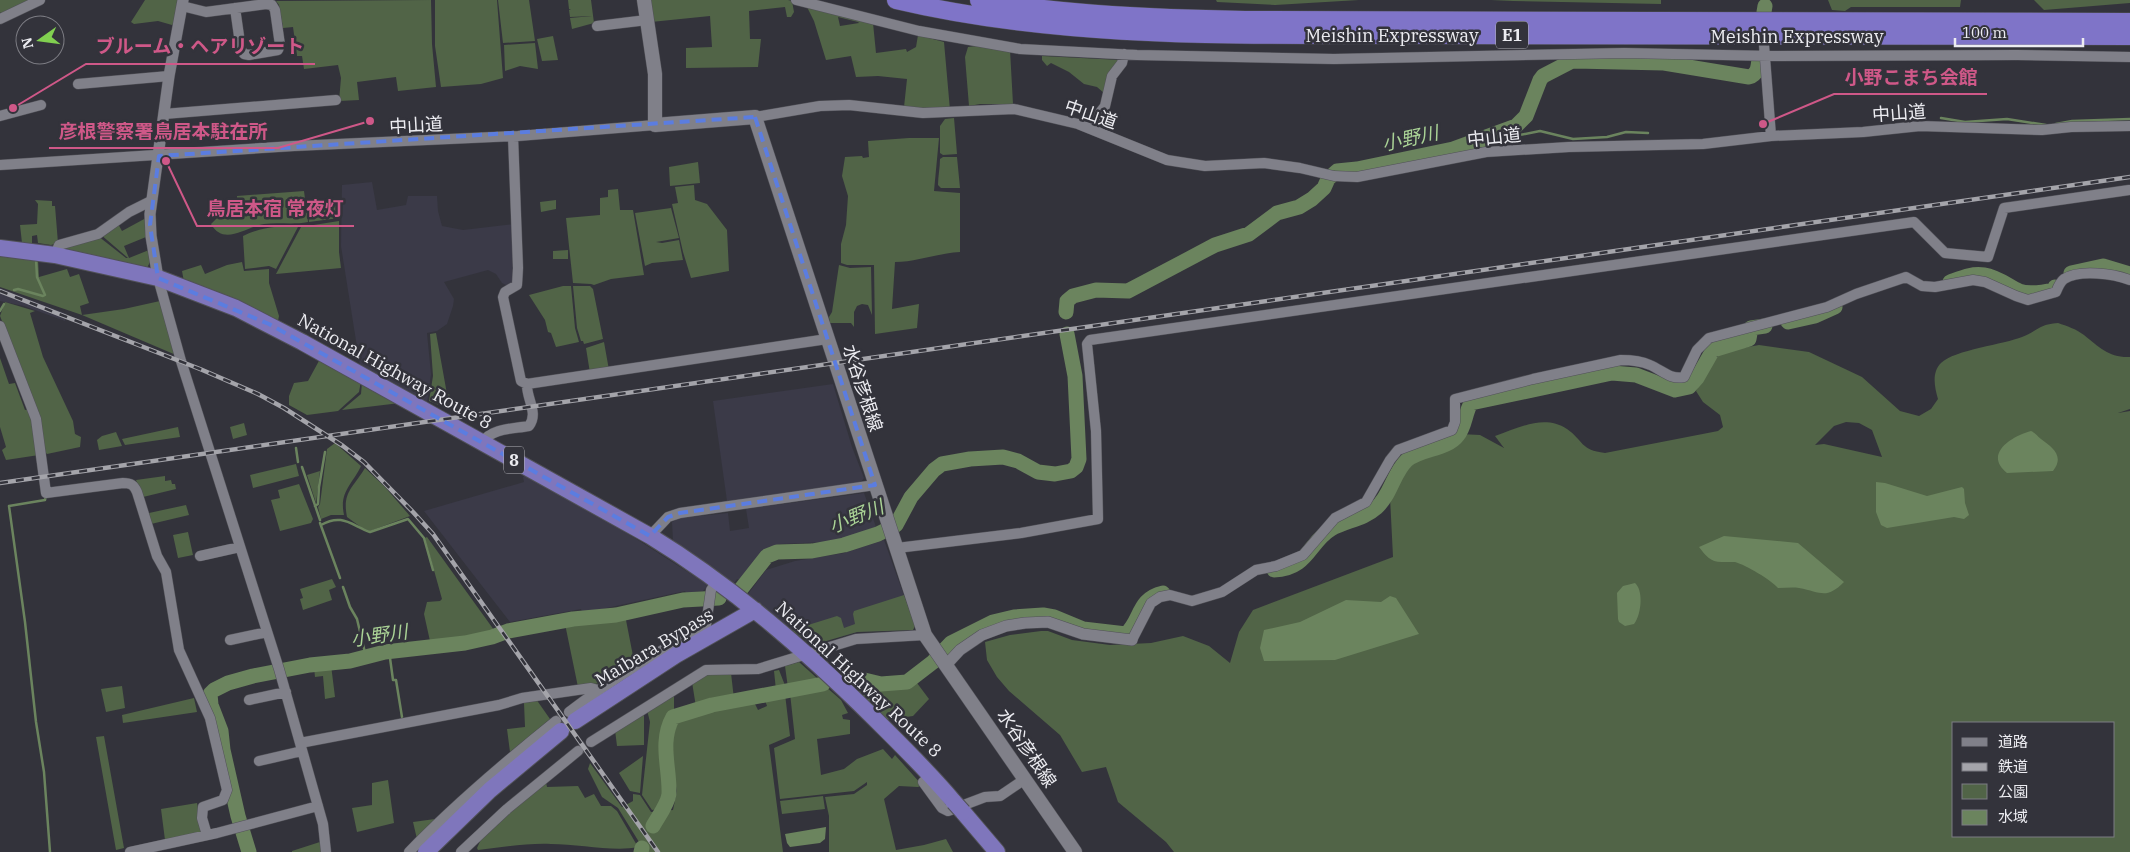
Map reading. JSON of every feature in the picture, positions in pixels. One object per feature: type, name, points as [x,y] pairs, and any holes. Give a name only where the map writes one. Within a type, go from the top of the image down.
[{"type":"highway","name":"Meishin Expressway","points":[[896,0],[1002,20],[1063,27],[1148,32],[1573,36],[2130,36]]},
{"type":"highway","name":"Meishin Expressway","points":[[979,0],[1121,16],[1245,20],[2130,22]]},
{"type":"highway","name":"National Highway Route 8","points":[[0,248],[55,255],[158,278],[228,305],[269,324],[680,554],[712,593],[755,610],[840,684],[932,775],[997,852]]},
{"type":"highway","name":"Maibara Bypass","points":[[572,716],[676,654],[755,610]]},
{"type":"highway","points":[[426,852],[559,726]]},
{"type":"main road","points":[[644,0],[655,74],[654,125],[755,117]]},
{"type":"main road","name":"水谷彦根線","points":[[755,117],[925,635],[943,658],[1075,852]]},
{"type":"street","points":[[0,19],[40,0]]},
{"type":"street","points":[[796,0],[919,31],[1020,49],[1124,54],[1334,59],[1764,50],[2130,57]]},
{"type":"street","points":[[235,8],[244,54],[248,56],[273,52],[278,50],[280,45],[275,10],[272,5],[266,2],[206,12],[183,3],[169,76],[159,156],[151,201],[150,225],[158,278],[181,361],[280,671],[323,824],[326,852]]},
{"type":"street","points":[[597,26],[647,20]]},
{"type":"street","points":[[1764,50],[1771,136]]},
{"type":"street","points":[[1088,128],[1105,106],[1112,76],[1122,63],[1124,54]]},
{"type":"street","points":[[78,84],[169,76]]},
{"type":"street","points":[[164,114],[336,100]]},
{"type":"street","points":[[0,116],[41,104]]},
{"type":"street","name":"中山道","points":[[755,117],[820,106],[849,104],[923,113],[1014,109],[1088,128],[1167,160],[1205,166],[1264,163],[1332,175],[1357,176],[1486,152],[1569,147],[1703,144],[1771,136],[1863,132],[1920,126],[2042,130],[2071,127],[2130,126]]},
{"type":"street","name":"中山道","points":[[0,165],[294,146],[513,136],[654,125]]},
{"type":"street","points":[[513,136],[517,285],[505,292],[503,297],[521,381],[527,384],[827,340]]},
{"type":"street","points":[[897,548],[1022,533],[1098,519],[1096,431],[1087,344],[1090,340],[1914,222],[1945,253],[1988,257],[2004,208],[2129,190]]},
{"type":"street","points":[[55,255],[59,245],[98,234],[129,212],[151,201]]},
{"type":"street","points":[[943,658],[960,650],[982,635],[1006,626],[1025,623],[1048,622],[1083,634],[1132,640],[1151,603],[1160,597],[1170,595],[1192,601],[1222,592],[1256,570],[1276,566],[1303,555],[1335,518],[1366,502],[1390,460],[1398,450],[1452,430],[1455,422],[1455,399],[1533,379],[1621,360],[1649,364],[1673,377],[1684,376],[1697,350],[1709,338],[1827,307],[1856,294],[1906,277],[1922,286],[1935,287],[1972,280],[1985,282],[2028,300],[2056,292],[2060,283],[2066,278],[2103,273],[2130,280]]},
{"type":"street","points":[[0,326],[38,428],[46,494],[123,483],[130,483],[137,492],[157,556],[166,572],[179,650],[210,718],[227,790],[223,800],[204,807],[202,812],[207,835]]},
{"type":"street","points":[[482,442],[494,432],[529,426],[532,422],[527,384]]},
{"type":"street","points":[[650,536],[668,517],[680,514],[875,485]]},
{"type":"street","points":[[200,556],[240,547]]},
{"type":"street","points":[[572,716],[598,690],[646,659],[706,625],[712,593]]},
{"type":"street","points":[[230,640],[267,632]]},
{"type":"street","points":[[591,742],[706,670],[758,669],[856,639],[925,635]]},
{"type":"street","points":[[259,761],[301,747],[499,705],[522,698],[591,688],[598,690]]},
{"type":"street","points":[[249,700],[286,692]]},
{"type":"street","points":[[409,852],[442,818],[451,812],[482,782],[559,726]]},
{"type":"street","points":[[461,852],[507,809],[578,751]]},
{"type":"street","points":[[932,775],[923,782],[942,808],[948,811],[985,797],[1000,796],[1025,779]]},
{"type":"street","points":[[130,852],[207,835],[305,811],[318,806]]},
{"type":"highlighted area","points":[[755,117],[875,485],[680,513],[668,517],[650,536],[269,324],[158,278],[150,225],[159,156]]},
{"type":"shaded area","points":[[372,182],[377,210],[406,205],[408,196],[437,196],[442,226],[463,230],[514,224],[516,277],[510,287],[502,283],[496,274],[488,270],[444,282],[454,299],[447,324],[437,331],[427,333],[431,374],[427,403],[360,366],[341,246],[342,185]]},
{"type":"shaded area","points":[[0,288],[67,314],[65,321],[24,306],[0,301]]},
{"type":"shaded area","points":[[833,384],[852,447],[864,478],[860,483],[727,501],[713,401]]},
{"type":"shaded area","points":[[528,474],[621,529],[708,585],[703,591],[686,593],[685,591],[602,609],[582,612],[581,609],[510,622],[424,511],[524,482],[523,477]]},
{"type":"shaded area","points":[[864,493],[876,527],[855,535],[827,542],[780,544],[769,547],[740,580],[737,579],[734,583],[673,540],[672,522],[680,518],[728,513],[730,531],[749,528],[746,509]]},
{"type":"shaded area","points":[[884,540],[915,626],[913,630],[857,632],[816,644],[807,642],[748,594],[766,570],[795,561],[844,553]]},
{"type":"green space","points":[[0,0],[34,0],[2,15],[0,12]]},
{"type":"green space","points":[[145,0],[179,0],[175,23],[172,25],[158,21],[134,24],[131,22]]},
{"type":"green space","points":[[431,0],[432,44],[436,87],[398,91],[396,77],[357,82],[359,100],[339,101],[341,78],[338,65],[304,69],[302,56],[297,56],[293,27],[283,28],[279,5],[276,1]]},
{"type":"green space","points":[[435,0],[497,0],[503,78],[481,84],[441,87],[435,46]]},
{"type":"green space","points":[[498,0],[529,0],[535,41],[503,43]]},
{"type":"green space","points":[[568,0],[591,0],[594,23],[572,29],[570,18],[592,16],[570,17],[569,10],[571,9],[569,9]]},
{"type":"green space","points":[[648,0],[788,0],[792,1],[794,12],[791,17],[787,17],[785,7],[749,11],[750,39],[761,39],[758,67],[686,68],[686,48],[712,47],[710,16],[651,22]]},
{"type":"green space","points":[[1216,0],[1359,0],[1275,5],[1217,2]]},
{"type":"green space","points":[[1491,0],[1661,0],[1661,4],[1513,1]]},
{"type":"green space","points":[[1828,0],[1961,0],[1960,7],[1851,7],[1845,11],[1832,10]]},
{"type":"green space","points":[[2034,0],[2130,0],[2130,3],[2044,10]]},
{"type":"green space","points":[[806,5],[873,23],[876,53],[906,49],[907,52],[916,47],[918,35],[944,42],[950,110],[904,107],[907,79],[878,76],[856,77],[851,56],[826,60],[814,21]],"holes":[[[838,17],[858,22],[840,26]]]},
{"type":"green space","points":[[553,36],[558,60],[542,61],[537,39]]},
{"type":"green space","points":[[535,43],[538,69],[520,66],[505,71],[504,45]]},
{"type":"green space","points":[[976,46],[1010,50],[1013,104],[969,106],[965,57],[968,47]]},
{"type":"green space","points":[[1042,56],[1120,60],[1104,93],[1097,87],[1084,84],[1069,72],[1051,63],[1047,66],[1042,60]]},
{"type":"green space","points":[[954,118],[957,154],[943,155],[940,153],[940,126],[945,119]]},
{"type":"green space","points":[[939,138],[934,191],[960,193],[960,252],[895,262],[892,309],[919,304],[917,328],[875,334],[874,265],[847,265],[841,263],[841,244],[846,225],[848,196],[842,176],[845,157],[869,157],[868,141]]},
{"type":"green space","points":[[943,157],[957,157],[960,188],[941,188],[938,185],[940,159]]},
{"type":"green space","points":[[698,162],[700,183],[670,186],[669,167]]},
{"type":"green space","points":[[694,185],[695,200],[707,204],[727,230],[729,271],[691,278],[672,204],[678,203],[675,187]]},
{"type":"green space","points":[[618,189],[620,210],[633,210],[644,275],[611,279],[594,285],[573,283],[566,218],[600,215],[600,198],[608,197],[608,190]]},
{"type":"green space","points":[[304,191],[308,222],[264,224],[229,235],[216,231],[211,224],[222,213],[237,215],[237,196]]},
{"type":"green space","points":[[35,200],[52,201],[52,206],[55,206],[58,243],[51,245],[38,243],[37,235],[32,236],[32,243],[22,243],[20,225],[37,224],[38,204]]},
{"type":"green space","points":[[556,200],[556,209],[541,212],[540,202]]},
{"type":"green space","points":[[339,203],[339,218],[309,222],[308,206]]},
{"type":"green space","points":[[671,208],[679,238],[656,242],[662,243],[679,240],[683,260],[652,263],[645,266],[635,213]]},
{"type":"green space","points":[[146,218],[146,237],[124,246],[129,258],[149,250],[150,262],[147,268],[60,248],[98,236],[128,258],[100,234],[117,222],[122,231]]},
{"type":"green space","points":[[339,221],[341,268],[276,274],[301,227]]},
{"type":"green space","points":[[299,225],[276,269],[269,266],[245,269],[243,236],[263,229]]},
{"type":"green space","points":[[568,250],[568,259],[553,259],[553,251]]},
{"type":"green space","points":[[0,254],[38,259],[39,277],[67,269],[70,277],[79,274],[89,303],[80,306],[82,315],[0,287]]},
{"type":"green space","points":[[242,262],[244,271],[269,269],[269,283],[279,316],[278,321],[184,282],[182,271],[201,265],[205,274],[227,265]]},
{"type":"green space","points":[[839,265],[850,268],[871,267],[872,315],[868,305],[862,304],[857,306],[854,312],[854,327],[851,323],[830,323],[829,317],[832,312]]},
{"type":"green space","points":[[563,286],[571,286],[575,328],[579,342],[556,347],[551,333],[548,332],[545,320],[529,295]]},
{"type":"green space","points":[[573,286],[590,286],[593,289],[603,339],[584,344],[581,341],[577,328]]},
{"type":"green space","points":[[160,301],[176,355],[82,315],[124,309]]},
{"type":"green space","points":[[5,302],[35,311],[30,313],[43,357],[73,421],[75,434],[81,437],[80,447],[47,454],[45,452],[41,421],[0,316]]},
{"type":"green space","points":[[2058,323],[2075,329],[2110,354],[2130,357],[2130,409],[2118,413],[2130,411],[2130,852],[1174,852],[1166,842],[1118,802],[1106,767],[1082,772],[1060,735],[1009,691],[997,677],[987,660],[985,642],[1010,635],[1048,631],[1072,640],[1110,645],[1151,643],[1183,636],[1209,646],[1230,663],[1239,632],[1253,610],[1393,557],[1390,497],[1406,458],[1460,434],[1480,435],[1504,448],[1495,436],[1522,426],[1549,423],[1567,429],[1591,450],[1605,453],[1718,431],[1723,427],[1720,415],[1703,402],[1696,391],[1703,377],[1721,352],[1759,345],[1809,352],[1862,377],[1900,411],[1919,416],[1931,409],[1938,399],[1935,376],[1941,363],[1957,354],[2014,340],[2042,326]],"holes":[[[1846,422],[1859,423],[1872,430],[1882,457],[1824,444],[1815,445],[1834,426]]]},
{"type":"green space","points":[[436,333],[447,394],[450,395],[446,408],[429,401],[433,376],[430,334]]},
{"type":"green space","points":[[604,342],[609,370],[590,373],[586,348]]},
{"type":"green space","points":[[0,358],[9,384],[15,383],[25,410],[30,409],[39,455],[6,460],[2,450],[6,447],[0,427]]},
{"type":"green space","points":[[320,359],[361,381],[359,392],[338,411],[307,415],[289,405],[289,396],[294,383],[308,381]]},
{"type":"green space","points":[[362,382],[400,403],[342,410],[361,394]]},
{"type":"green space","points":[[244,423],[247,435],[233,439],[230,427]]},
{"type":"green space","points":[[178,427],[180,437],[125,445],[122,439]]},
{"type":"green space","points":[[116,432],[122,446],[99,450],[97,440],[102,436]]},
{"type":"green space","points":[[335,443],[361,466],[345,494],[343,500],[344,515],[331,515],[321,519],[318,507],[320,504],[327,449]]},
{"type":"green space","points":[[296,464],[299,476],[253,488],[250,475]]},
{"type":"green space","points":[[365,468],[385,487],[410,516],[370,531],[362,528],[347,517],[347,496]]},
{"type":"green space","points":[[320,471],[316,503],[307,475]]},
{"type":"green space","points":[[165,476],[165,481],[171,480],[172,484],[175,484],[176,489],[143,497],[136,480]]},
{"type":"green space","points":[[299,484],[313,519],[311,523],[280,531],[271,500],[280,498],[278,490]]},
{"type":"green space","points":[[186,505],[189,515],[151,524],[149,513]]},
{"type":"green space","points":[[188,532],[193,555],[178,558],[173,535]]},
{"type":"green space","points":[[427,537],[494,630],[468,637],[430,641],[424,614],[427,602],[440,601],[442,599],[425,538]]},
{"type":"green space","points":[[332,579],[336,587],[329,590],[332,600],[303,610],[300,599],[303,598],[300,589]]},
{"type":"green space","points":[[904,595],[915,626],[913,630],[857,632],[816,644],[807,642],[792,630],[837,616],[841,618],[844,628],[855,624],[854,611]]},
{"type":"green space","points":[[625,615],[634,661],[600,683],[578,687],[565,624]]},
{"type":"green space","points":[[799,662],[818,679],[815,681],[816,683],[788,688],[785,666]]},
{"type":"green space","points":[[331,665],[335,697],[325,699],[323,676],[315,677],[314,667]]},
{"type":"green space","points":[[779,670],[786,688],[776,690],[774,671]]},
{"type":"green space","points":[[710,673],[731,673],[734,699],[696,707],[692,682]]},
{"type":"green space","points":[[914,679],[929,699],[913,716],[885,720],[856,691],[860,684]]},
{"type":"green space","points":[[122,686],[125,708],[106,712],[101,689]]},
{"type":"green space","points":[[825,686],[841,700],[848,713],[842,715],[843,719],[850,720],[850,734],[817,739],[821,775],[844,769],[857,759],[883,749],[892,759],[895,755],[922,785],[918,787],[899,786],[884,799],[896,850],[946,839],[953,852],[829,852],[829,816],[825,797],[854,794],[867,785],[867,782],[854,791],[780,799],[774,748],[795,739],[790,693]]},
{"type":"green space","points":[[674,693],[674,714],[666,724],[663,750],[666,795],[659,809],[652,810],[642,795],[650,722],[647,710]]},
{"type":"green space","points":[[785,694],[790,736],[769,745],[783,852],[641,852],[639,842],[618,808],[602,797],[588,769],[590,763],[622,807],[633,801],[633,794],[640,795],[651,812],[673,810],[677,791],[670,753],[677,721],[706,711],[754,702],[758,710],[767,706],[764,697]]},
{"type":"green space","points":[[194,698],[197,712],[123,723],[122,715]]},
{"type":"green space","points":[[536,699],[550,719],[510,752],[507,729],[525,727],[524,703]]},
{"type":"green space","points":[[644,711],[644,745],[617,746],[615,730]]},
{"type":"green space","points":[[104,736],[124,848],[116,850],[96,737]]},
{"type":"green space","points":[[643,756],[640,793],[630,791],[619,773]]},
{"type":"green space","points":[[388,780],[394,823],[357,832],[352,808],[372,805],[372,783]]},
{"type":"green space","points":[[546,782],[547,787],[578,786],[585,798],[594,794],[601,806],[611,806],[617,811],[638,847],[618,849],[542,844],[478,850],[477,848],[483,835]]},
{"type":"green space","points":[[823,796],[825,809],[782,814],[780,801]]},
{"type":"green space","points":[[197,803],[203,831],[165,840],[161,809]]},
{"type":"green space","points":[[435,819],[417,839],[413,822]]},
{"type":"green space","points":[[323,841],[323,852],[292,852],[292,851]]},
{"type":"water","points":[[2031,431],[2056,452],[2058,461],[2056,466],[2053,471],[2007,473],[2000,466],[1999,453],[2009,441]]},
{"type":"water","points":[[1876,482],[1927,496],[1962,487],[1969,515],[1964,519],[1954,517],[1887,528],[1881,525],[1876,512]]},
{"type":"water","points":[[1724,536],[1798,543],[1844,582],[1838,588],[1828,593],[1818,593],[1797,588],[1778,588],[1752,569],[1735,562],[1712,560],[1699,547]]},
{"type":"water","points":[[1635,583],[1640,592],[1640,609],[1634,624],[1625,626],[1618,619],[1617,593],[1623,586]]},
{"type":"water","points":[[1390,596],[1396,598],[1419,634],[1335,660],[1264,661],[1260,648],[1264,630],[1300,622],[1346,600],[1381,602]]},
{"type":"water","points":[[826,827],[825,839],[820,843],[790,847],[787,843],[785,834]]},
{"type":"waterway","name":"小野川","points":[[1764,12],[1765,6]]},
{"type":"waterway","name":"小野川","points":[[1066,312],[1067,301],[1073,296],[1096,290],[1128,291],[1215,245],[1249,234],[1277,213],[1299,207],[1312,199],[1324,188],[1328,179],[1337,171],[1357,169],[1453,149],[1516,126],[1526,116],[1543,76],[1570,62],[1664,63],[1749,77],[1756,72],[1759,59]]},
{"type":"waterway","points":[[1941,118],[1965,122],[2007,119],[2046,125]]},
{"type":"waterway","points":[[2056,124],[2072,121],[2130,119]]},
{"type":"waterway","points":[[1453,149],[1492,145],[1515,136],[1540,131],[1573,139],[1607,137],[1626,132],[1648,133]]},
{"type":"waterway","points":[[14,290],[18,289],[45,295],[37,277],[36,259]]},
{"type":"waterway","points":[[2071,273],[2103,266],[2130,274]]},
{"type":"waterway","points":[[1950,282],[1967,276],[1980,275],[1989,276],[2023,292],[2046,292],[2054,290],[2055,287]]},
{"type":"waterway","points":[[0,311],[4,304]]},
{"type":"waterway","points":[[1788,322],[1815,316],[1835,307]]},
{"type":"waterway","points":[[1274,570],[1294,565],[1331,529],[1366,515],[1376,508],[1385,497],[1398,471],[1407,460],[1419,453],[1447,444],[1458,435],[1471,403],[1612,373],[1636,375],[1675,390],[1689,387],[1697,378],[1713,350],[1749,339],[1751,328],[1765,326]]},
{"type":"waterway","name":"小野川","points":[[741,589],[767,556],[777,552],[812,551],[844,545],[878,534],[896,525],[911,497],[934,470],[942,464],[970,459],[1003,457],[1018,461],[1038,472],[1055,474],[1071,471],[1076,467],[1079,459],[1075,376],[1067,334]]},
{"type":"waterway","points":[[296,448],[298,462]]},
{"type":"waterway","points":[[315,506],[318,504],[325,452]]},
{"type":"waterway","points":[[302,467],[320,520]]},
{"type":"waterway","points":[[46,496],[45,500],[9,506],[44,772],[50,852]]},
{"type":"waterway","points":[[321,525],[341,520],[370,532],[408,519],[424,538],[433,570]]},
{"type":"waterway","points":[[320,523],[340,578]]},
{"type":"waterway","points":[[343,587],[350,607],[357,619],[366,657]]},
{"type":"waterway","points":[[847,679],[856,678],[881,684],[907,682],[933,662],[951,643],[993,622],[1014,617],[1043,615],[1054,617],[1083,629],[1126,634],[1148,600],[1163,593]]},
{"type":"waterway","name":"小野川","points":[[249,852],[238,816],[223,750],[221,731],[211,705],[210,694],[214,690],[228,683],[253,676],[310,665],[350,661],[385,652],[465,643],[508,631],[573,619],[616,615],[683,600],[719,598]]},
{"type":"waterway","points":[[390,658],[402,717]]},
{"type":"waterway","points":[[653,826],[665,806],[669,794],[666,745],[669,726],[673,717],[712,705],[823,684]]},
{"type":"waterway","points":[[641,852],[642,848]]},
{"type":"tunnel","points":[[556,721],[569,712]]},
{"type":"tunnel","points":[[578,751],[591,742]]},
{"type":"railway","points":[[0,483],[2130,177]]},
{"type":"railway","points":[[0,291],[200,369],[258,394],[284,408],[343,446],[364,462],[433,534],[658,852]]},
{"type":"place","name":"ブルーム・ヘアリゾート","points":[[13,108]]},
{"type":"place","name":"彦根警察署鳥居本駐在所","points":[[370,121]]},
{"type":"place","name":"小野こまち会館","points":[[1763,124]]},
{"type":"place","name":"鳥居本宿 常夜灯","points":[[166,161]]}]
